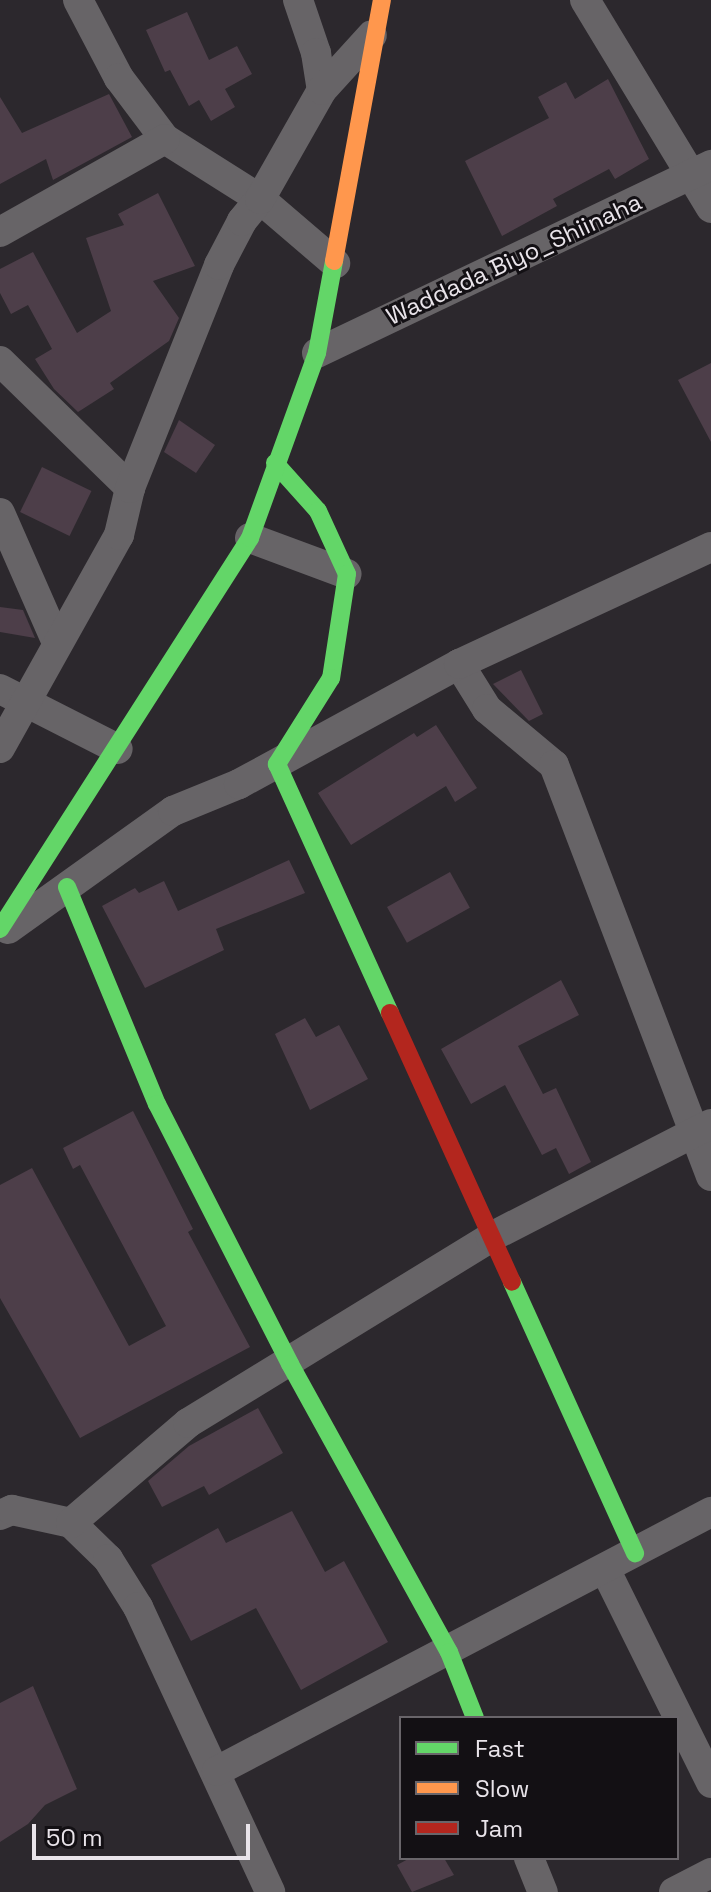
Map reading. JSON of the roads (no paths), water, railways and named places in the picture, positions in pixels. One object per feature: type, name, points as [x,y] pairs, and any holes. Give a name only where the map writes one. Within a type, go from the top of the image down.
[{"type":"street","points":[[78,0],[119,78],[165,139],[260,199],[335,263]]},
{"type":"street","points":[[298,0],[316,53],[322,90]]},
{"type":"street","points":[[0,932],[250,538],[317,353],[372,35],[382,0]]},
{"type":"street","points":[[585,0],[702,170],[711,208]]},
{"type":"street","points":[[0,748],[12,694],[57,643],[119,535],[130,488],[219,265],[242,221],[260,199],[322,90],[372,35]]},
{"type":"street","points":[[0,232],[165,139]]},
{"type":"street","name":"Waddada Biyo_Shiinaha","points":[[317,353],[702,170]]},
{"type":"street","points":[[0,361],[130,488]]},
{"type":"street","points":[[275,463],[318,511],[347,574],[331,678],[277,764]]},
{"type":"street","points":[[0,513],[57,643]]},
{"type":"street","points":[[250,538],[347,574]]},
{"type":"street","points":[[0,932],[173,811],[277,764],[459,664],[711,547]]},
{"type":"street","points":[[459,664],[487,709],[554,765],[701,1129],[711,1176]]},
{"type":"street","points":[[12,694],[118,749]]},
{"type":"street","points":[[277,764],[635,1553]]},
{"type":"street","points":[[67,887],[157,1104],[290,1364],[449,1652],[474,1716]]},
{"type":"street","points":[[71,1523],[188,1423],[290,1364],[491,1237],[701,1129]]},
{"type":"street","points":[[0,1515],[12,1510],[71,1523],[108,1559],[138,1607],[191,1729],[217,1771],[270,1892]]},
{"type":"street","points":[[217,1771],[711,1512]]},
{"type":"street","points":[[605,1569],[678,1716]]},
{"type":"street","points":[[679,1718],[711,1783]]},
{"type":"street","points":[[530,1860],[543,1892]]},
{"type":"street","points":[[674,1892],[711,1873]]}]
